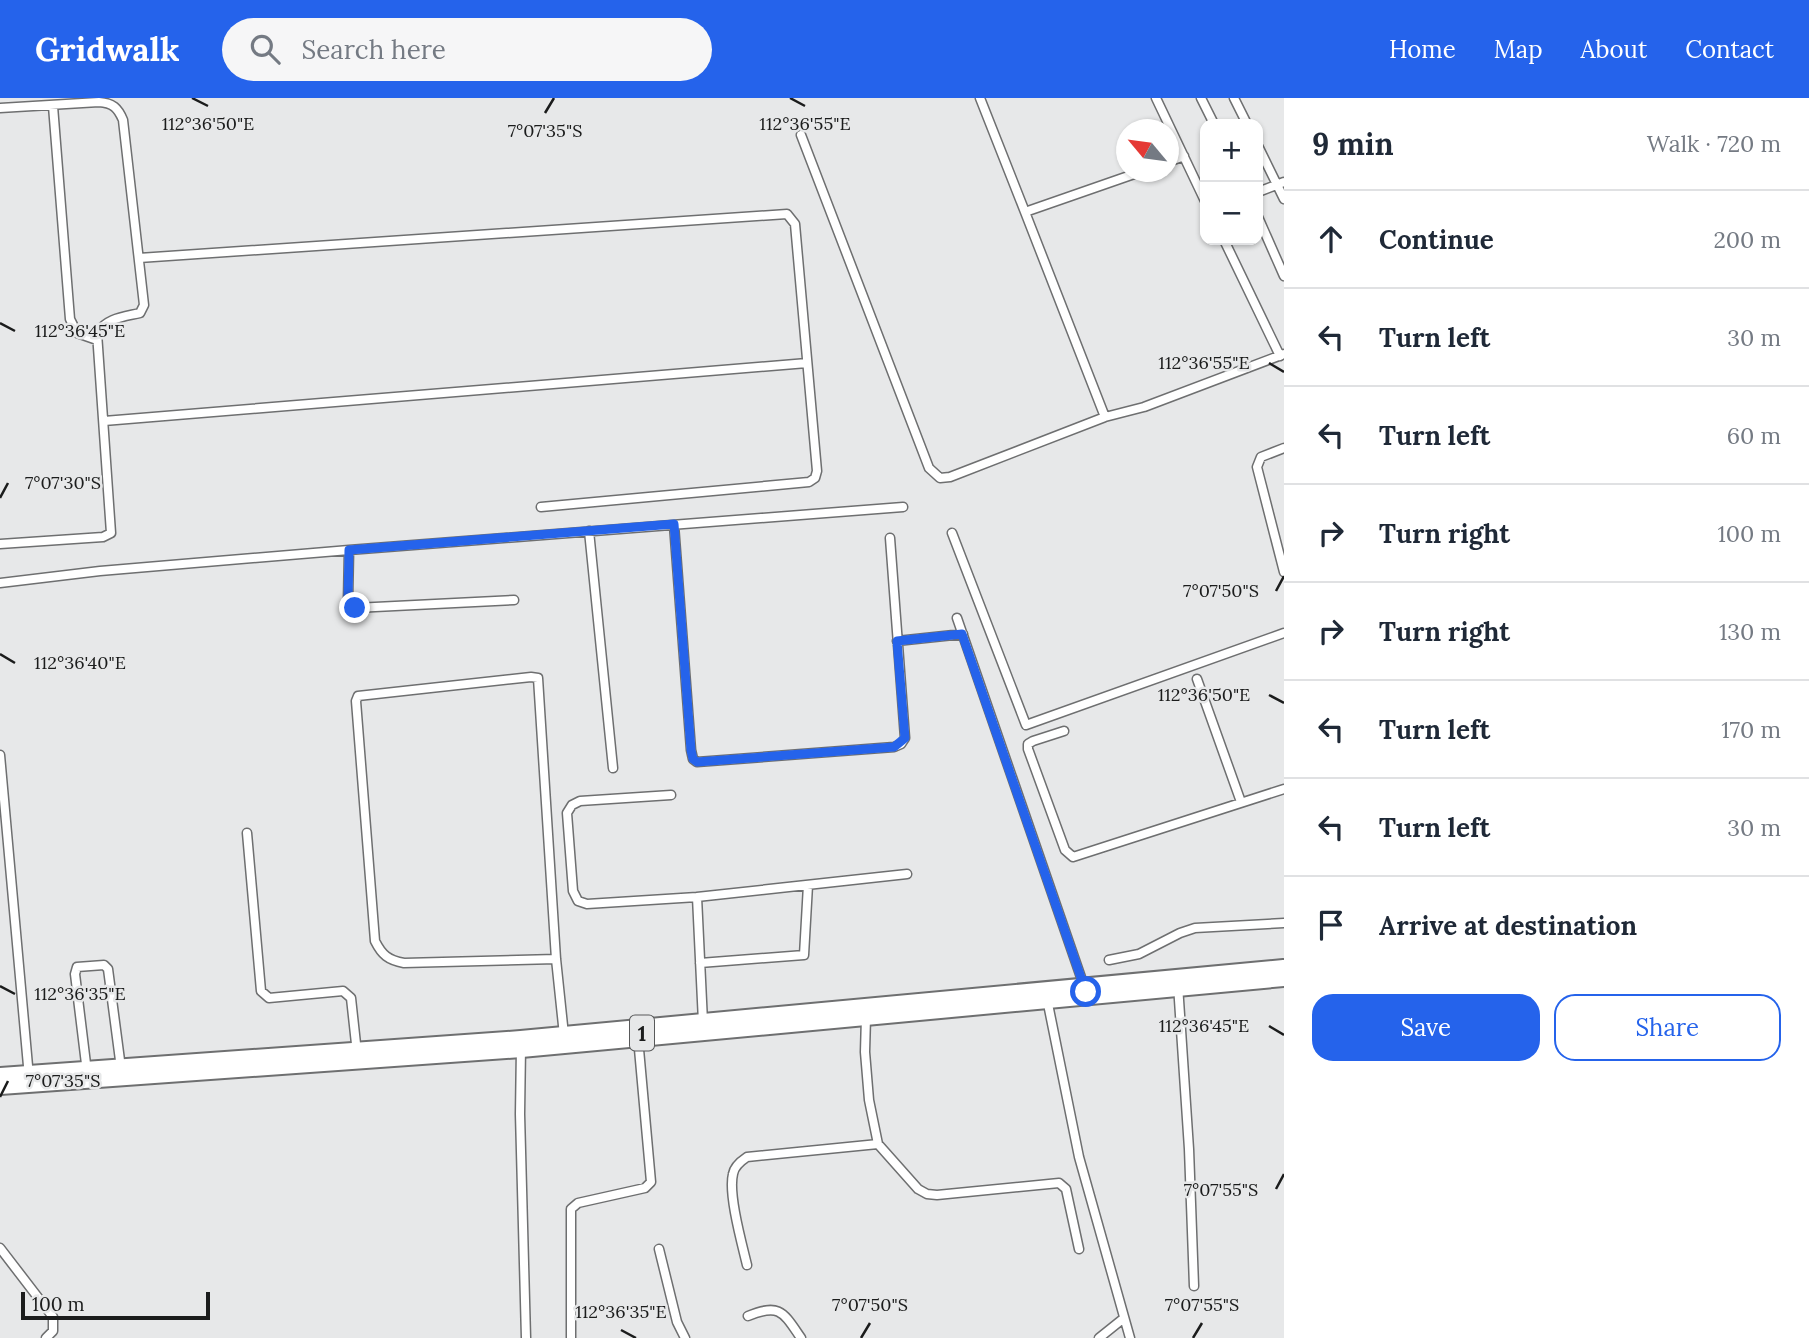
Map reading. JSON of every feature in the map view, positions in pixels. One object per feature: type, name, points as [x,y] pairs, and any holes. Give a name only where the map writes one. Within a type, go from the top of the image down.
[{"type":"highway","name":"1","points":[[0,1081],[521,1044],[703,1027],[866,1027],[1046,996],[1284,974]]},
{"type":"lane","points":[[980,98],[1105,417]]},
{"type":"lane","points":[[1156,98],[1200,190]]},
{"type":"lane","points":[[1201,98],[1212,119]]},
{"type":"lane","points":[[1234,98],[1244,119]]},
{"type":"lane","points":[[0,108],[105,102],[118,109],[123,120],[144,305],[140,313],[122,316],[102,325],[97,333],[111,533],[103,537],[0,544]]},
{"type":"lane","points":[[53,106],[70,319],[77,333],[97,340]]},
{"type":"lane","points":[[801,135],[933,474],[940,478],[950,477],[1105,417],[1144,407],[1282,355],[1227,245]]},
{"type":"lane","points":[[1263,154],[1280,183],[1284,200]]},
{"type":"lane","points":[[1179,158],[1184,156]]},
{"type":"lane","points":[[1025,212],[1116,180]]},
{"type":"lane","points":[[1263,190],[1280,183]]},
{"type":"lane","points":[[139,258],[787,214],[792,217],[795,224],[817,471],[815,478],[809,482],[541,507]]},
{"type":"lane","points":[[1263,228],[1284,276]]},
{"type":"lane","points":[[104,421],[807,363]]},
{"type":"lane","points":[[1284,448],[1261,457],[1257,467],[1284,572]]},
{"type":"lane","points":[[0,583],[100,571],[349,550],[903,507]]},
{"type":"lane","points":[[674,524],[691,750],[694,761],[709,763],[894,747],[901,744],[905,738],[890,538]]},
{"type":"lane","points":[[589,531],[613,768]]},
{"type":"lane","points":[[952,533],[1026,725],[1284,633]]},
{"type":"lane","points":[[349,550],[348,601],[355,608],[514,600]]},
{"type":"lane","points":[[957,618],[1086,992]]},
{"type":"lane","points":[[897,641],[962,634]]},
{"type":"lane","points":[[556,959],[404,963],[392,961],[379,950],[374,941],[356,701],[358,696],[538,678],[556,959],[565,1040]]},
{"type":"lane","points":[[1197,679],[1241,802]]},
{"type":"lane","points":[[1064,731],[1033,741],[1028,744],[1028,749],[1069,855],[1080,855],[1284,789]]},
{"type":"lane","points":[[0,755],[30,1079]]},
{"type":"lane","points":[[671,795],[580,801],[572,805],[567,813],[573,891],[578,901],[587,904],[697,897],[907,874]]},
{"type":"lane","points":[[247,833],[261,991],[269,998],[343,991],[348,993],[351,998],[358,1056]]},
{"type":"lane","points":[[700,963],[804,955],[808,885]]},
{"type":"lane","points":[[697,897],[703,1027]]},
{"type":"lane","points":[[1109,960],[1139,954],[1195,928],[1284,923]]},
{"type":"lane","points":[[88,1075],[75,970],[78,967],[104,965],[108,969],[121,1072]]},
{"type":"lane","points":[[1178,984],[1189,1149],[1194,1286]]},
{"type":"lane","points":[[1046,996],[1079,1157],[1130,1338]]},
{"type":"lane","points":[[866,1027],[869,1100],[878,1144],[918,1189],[927,1194],[1059,1183],[1066,1189],[1079,1249]]},
{"type":"lane","points":[[571,1338],[571,1209],[578,1203],[645,1188],[651,1182],[637,1033]]},
{"type":"lane","points":[[521,1044],[520,1114],[526,1338]]},
{"type":"lane","points":[[747,1265],[736,1217],[732,1176],[740,1162],[747,1157],[878,1144]]},
{"type":"lane","points":[[0,1248],[53,1317],[53,1331],[46,1338]]},
{"type":"lane","points":[[659,1249],[677,1322],[685,1338]]},
{"type":"lane","points":[[748,1316],[766,1308],[775,1310],[783,1314],[801,1338]]},
{"type":"lane","points":[[1099,1338],[1124,1318]]},
{"type":"route","points":[[355,608],[348,601],[349,550],[674,524],[691,750],[694,761],[709,763],[894,747],[901,744],[905,738],[897,641],[962,634],[1086,992]]}]
